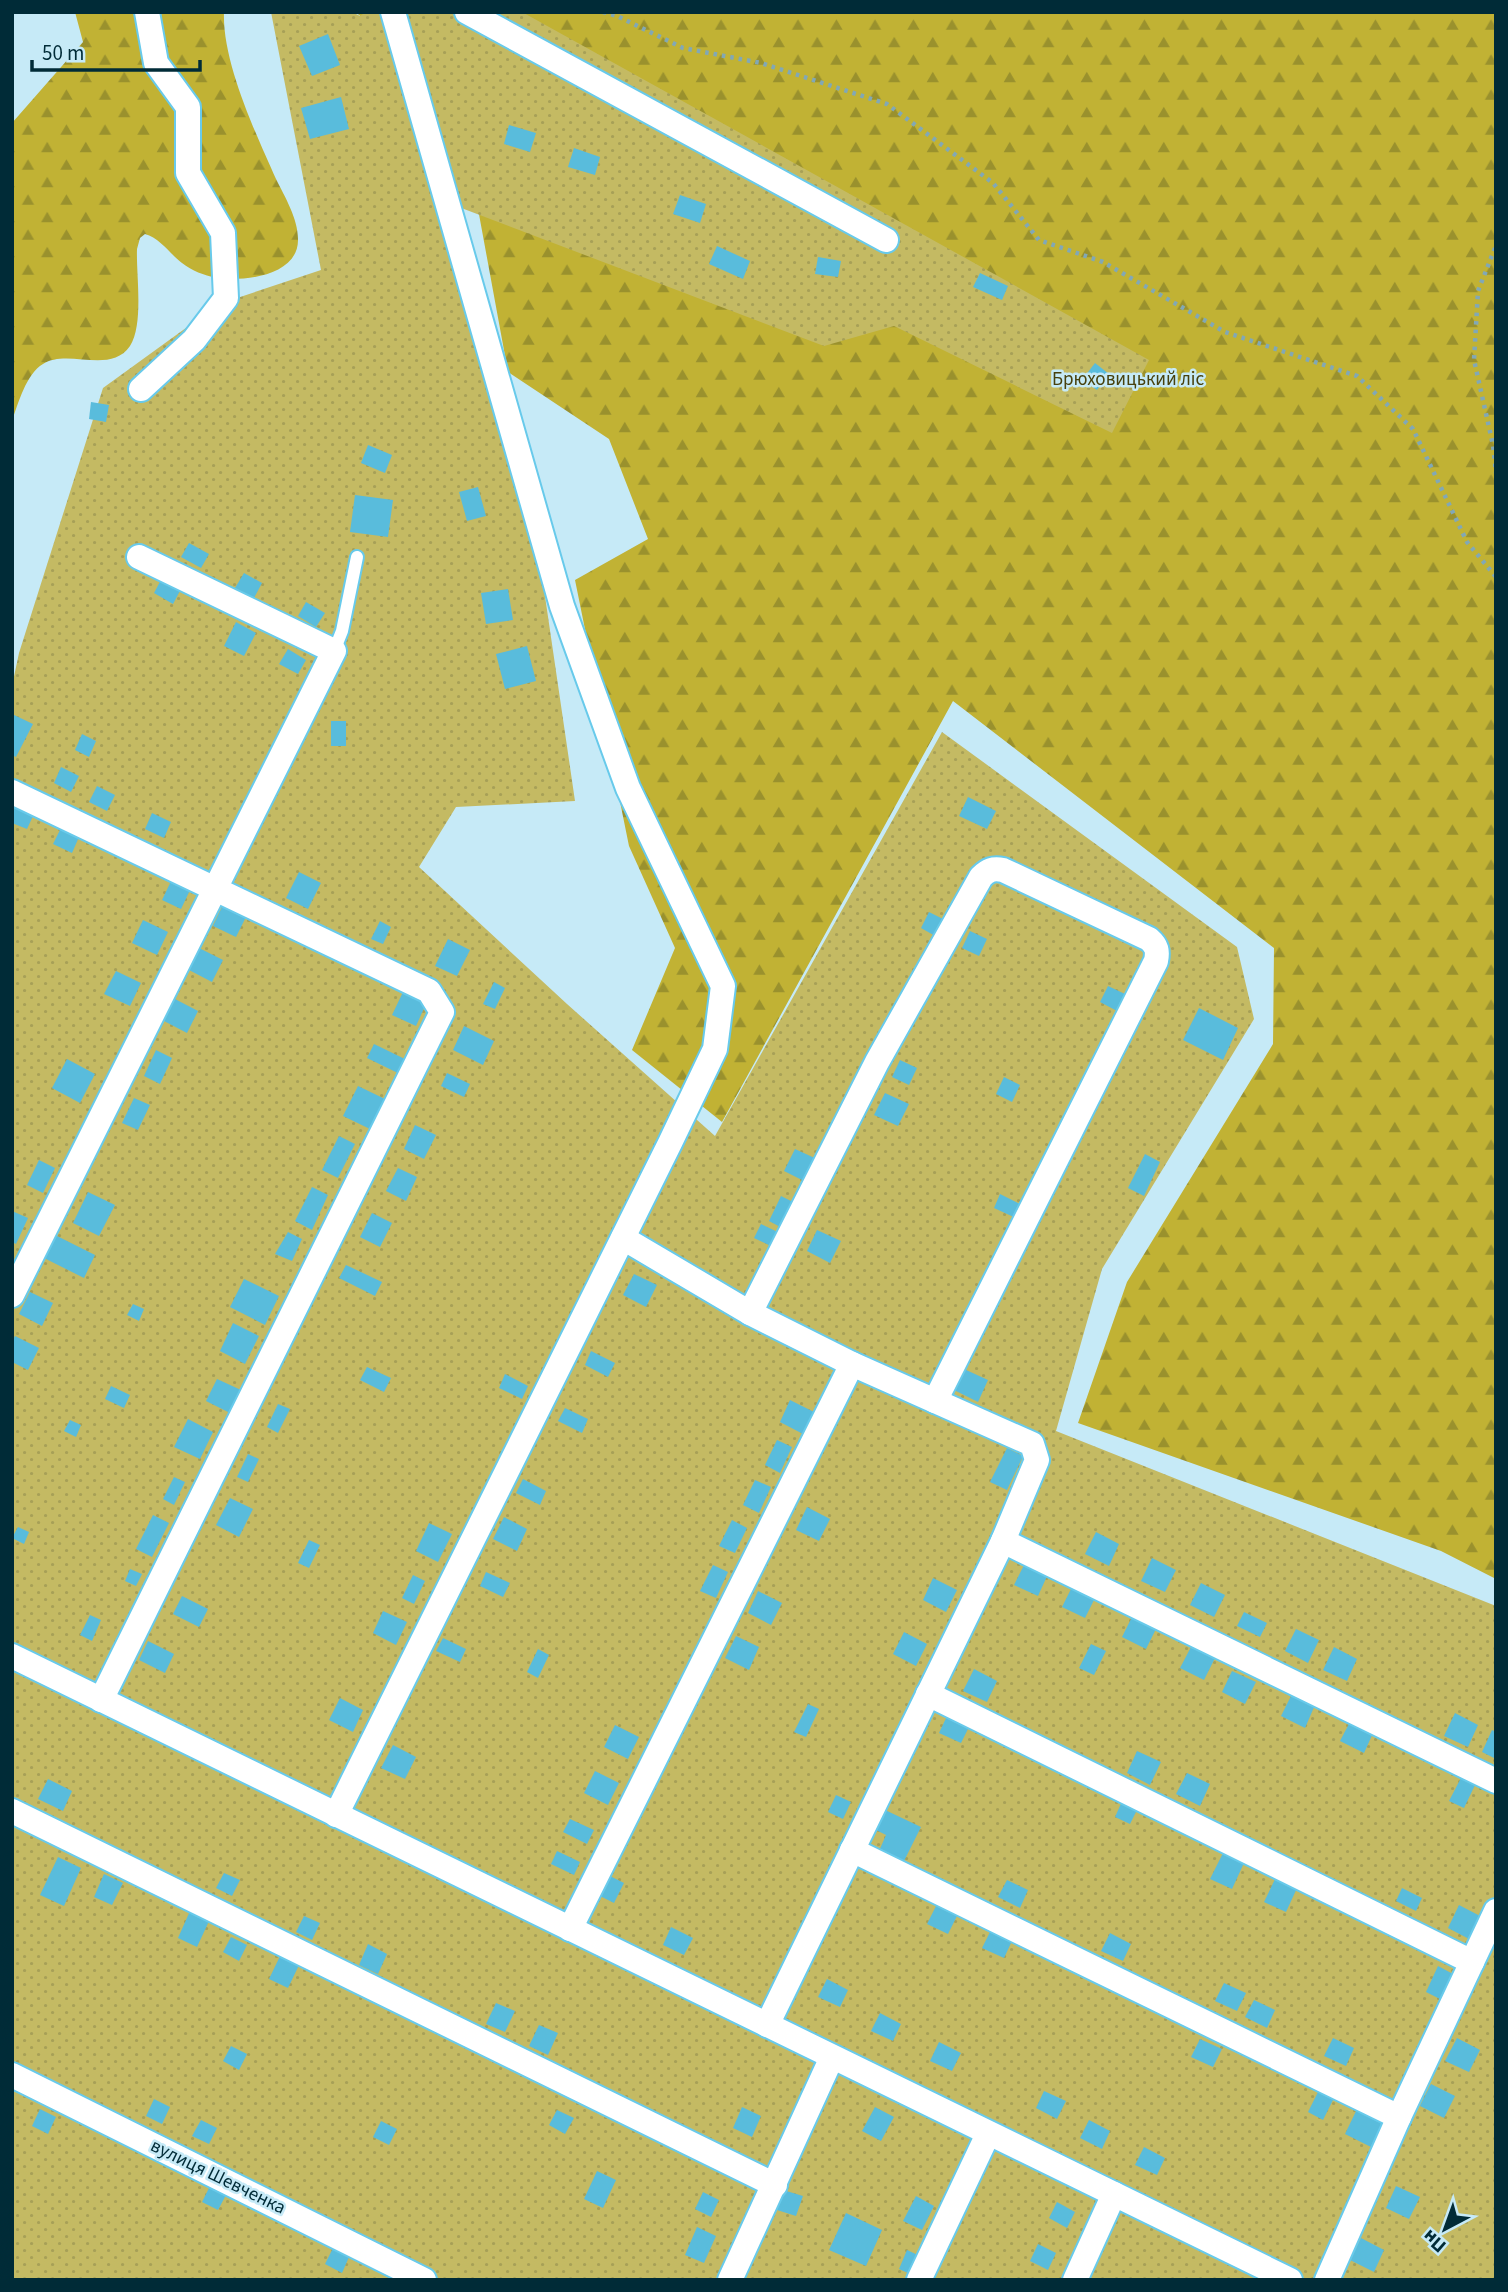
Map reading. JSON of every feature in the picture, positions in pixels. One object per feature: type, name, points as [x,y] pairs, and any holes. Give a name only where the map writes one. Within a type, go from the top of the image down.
[{"type":"street","points":[[141,389],[194,340],[226,298],[223,233],[188,173],[188,107],[156,63],[147,12]]},
{"type":"street","points":[[336,1815],[715,1049],[723,986],[628,788],[562,606],[393,12]]},
{"type":"street","points":[[467,12],[886,240]]},
{"type":"street","points":[[12,1295],[334,650],[139,557]]},
{"type":"street","points":[[12,792],[429,991],[442,1012],[102,1700]]},
{"type":"street","points":[[750,1313],[877,1062],[981,877],[987,871],[1003,870],[1136,933],[1155,945],[1158,953],[1156,961],[935,1401]]},
{"type":"street","points":[[623,1238],[750,1313],[852,1364],[1032,1444],[1037,1460],[1003,1541],[767,2025]]},
{"type":"street","points":[[570,1929],[852,1364]]},
{"type":"street","points":[[1003,1541],[1496,1781]]},
{"type":"street","points":[[12,1656],[1290,2280]]},
{"type":"street","points":[[928,1694],[1472,1962]]},
{"type":"street","points":[[12,1811],[775,2185]]},
{"type":"street","points":[[852,1850],[1399,2117]]},
{"type":"street","points":[[1328,2280],[1399,2117],[1496,1911]]},
{"type":"street","points":[[730,2280],[832,2057]]},
{"type":"street","name":"вулиця Шевченка","points":[[12,2075],[425,2280]]},
{"type":"street","points":[[919,2280],[988,2134]]},
{"type":"street","points":[[1075,2280],[1114,2194]]},
{"type":"lane","points":[[334,650],[342,631],[358,557]]},
{"type":"path","points":[[603,12],[683,48],[761,63],[887,104],[993,183],[1039,240],[1103,262],[1225,332],[1357,376],[1413,429],[1467,542],[1496,577]]},
{"type":"path","points":[[1496,248],[1478,291],[1474,360],[1493,445],[1496,473]]},
{"type":"green space","points":[[75,12],[224,12],[228,53],[234,75],[259,141],[293,216],[298,239],[296,251],[280,269],[254,277],[227,279],[212,277],[190,268],[145,234],[140,238],[137,249],[138,312],[130,346],[111,359],[64,359],[43,364],[27,382],[12,421],[12,123],[83,42]]},
{"type":"green space","points":[[271,12],[352,12],[360,16],[366,12],[522,12],[1149,360],[1112,433],[894,326],[824,346],[435,198],[535,528],[575,801],[456,807],[419,867],[715,1136],[942,732],[1237,947],[1254,1019],[1102,1269],[1056,1431],[1496,1606],[1496,2280],[12,2280],[12,686],[19,653],[103,388],[219,304],[321,270]]},
{"type":"green space","name":"Брюховицький ліс","points":[[355,12],[1496,12],[1496,1579],[1441,1551],[1078,1423],[1127,1282],[1273,1044],[1274,948],[953,701],[722,1122],[632,1050],[675,948],[629,846],[575,580],[648,539],[609,439],[508,372],[476,198],[428,66]]},
{"type":"building","points":[[328,34],[340,65],[312,76],[299,46]]},
{"type":"building","points":[[341,97],[349,129],[310,139],[301,108]]},
{"type":"building","points":[[509,125],[536,133],[530,152],[504,144]]},
{"type":"building","points":[[574,148],[600,157],[595,175],[568,167]]},
{"type":"building","points":[[680,195],[706,204],[700,223],[673,214]]},
{"type":"building","points":[[717,246],[750,261],[743,279],[709,264]]},
{"type":"building","points":[[818,257],[841,261],[838,277],[815,274]]},
{"type":"building","points":[[980,273],[1008,286],[1002,300],[973,287]]},
{"type":"building","points":[[1095,363],[1109,374],[1097,390],[1082,380]]},
{"type":"building","points":[[91,402],[109,405],[106,422],[89,419]]},
{"type":"building","points":[[368,445],[392,455],[385,473],[361,463]]},
{"type":"building","points":[[478,487],[486,516],[467,521],[459,492]]},
{"type":"building","points":[[355,495],[393,500],[388,537],[350,532]]},
{"type":"building","points":[[189,543],[209,554],[201,568],[181,557]]},
{"type":"building","points":[[244,573],[262,583],[254,598],[235,588]]},
{"type":"building","points":[[162,578],[181,589],[173,604],[154,593]]},
{"type":"building","points":[[508,589],[513,620],[486,624],[481,593]]},
{"type":"building","points":[[306,602],[325,613],[316,627],[298,616]]},
{"type":"building","points":[[236,622],[256,633],[244,656],[224,646]]},
{"type":"building","points":[[527,646],[536,681],[505,689],[496,654]]},
{"type":"building","points":[[288,649],[306,660],[298,674],[279,664]]},
{"type":"building","points":[[12,714],[33,724],[16,757],[12,755]]},
{"type":"building","points":[[331,721],[346,721],[346,746],[331,746]]},
{"type":"building","points":[[82,734],[96,741],[89,757],[75,750]]},
{"type":"building","points":[[61,767],[79,776],[71,792],[54,783]]},
{"type":"building","points":[[97,786],[115,795],[107,811],[89,802]]},
{"type":"building","points":[[968,797],[996,811],[987,829],[959,816]]},
{"type":"building","points":[[15,805],[34,814],[27,829],[12,823]]},
{"type":"building","points":[[152,813],[171,822],[164,838],[145,829]]},
{"type":"building","points":[[61,828],[79,837],[72,853],[53,844]]},
{"type":"building","points":[[299,872],[321,883],[308,909],[286,898]]},
{"type":"building","points":[[173,877],[192,886],[181,909],[162,900]]},
{"type":"building","points":[[224,903],[247,915],[236,937],[213,926]]},
{"type":"building","points":[[929,912],[945,920],[937,937],[921,928]]},
{"type":"building","points":[[143,920],[168,932],[157,955],[132,943]]},
{"type":"building","points":[[380,921],[391,927],[383,944],[371,939]]},
{"type":"building","points":[[970,931],[987,939],[979,956],[962,948]]},
{"type":"building","points":[[448,939],[470,950],[457,976],[435,966]]},
{"type":"building","points":[[199,948],[223,960],[212,982],[189,970]]},
{"type":"building","points":[[116,971],[141,983],[130,1006],[104,994]]},
{"type":"building","points":[[494,982],[505,988],[495,1009],[483,1004]]},
{"type":"building","points":[[1108,986],[1125,994],[1117,1011],[1100,1002]]},
{"type":"building","points":[[403,992],[426,1004],[416,1026],[392,1015]]},
{"type":"building","points":[[175,999],[198,1011],[187,1033],[164,1021]]},
{"type":"building","points":[[1199,1008],[1238,1028],[1223,1060],[1183,1040]]},
{"type":"building","points":[[464,1026],[494,1041],[483,1065],[453,1050]]},
{"type":"building","points":[[374,1044],[409,1061],[402,1075],[367,1058]]},
{"type":"building","points":[[156,1050],[172,1058],[160,1084],[144,1076]]},
{"type":"building","points":[[67,1059],[95,1074],[80,1103],[52,1088]]},
{"type":"building","points":[[900,1060],[917,1068],[909,1085],[892,1077]]},
{"type":"building","points":[[447,1073],[470,1084],[464,1097],[441,1086]]},
{"type":"building","points":[[1004,1077],[1020,1085],[1012,1102],[996,1094]]},
{"type":"building","points":[[358,1086],[385,1099],[370,1129],[343,1116]]},
{"type":"building","points":[[885,1093],[909,1104],[898,1126],[874,1115]]},
{"type":"building","points":[[134,1098],[150,1105],[138,1130],[122,1123]]},
{"type":"building","points":[[415,1125],[436,1135],[424,1159],[404,1149]]},
{"type":"building","points":[[339,1136],[355,1144],[338,1178],[322,1170]]},
{"type":"building","points":[[795,1149],[819,1160],[808,1183],[784,1171]]},
{"type":"building","points":[[1145,1154],[1160,1162],[1144,1196],[1128,1188]]},
{"type":"building","points":[[39,1160],[55,1168],[43,1193],[27,1185]]},
{"type":"building","points":[[398,1168],[417,1177],[406,1201],[386,1191]]},
{"type":"building","points":[[312,1187],[328,1195],[312,1230],[295,1221]]},
{"type":"building","points":[[88,1192],[115,1205],[99,1236],[73,1223]]},
{"type":"building","points":[[1000,1194],[1024,1206],[1018,1219],[994,1208]]},
{"type":"building","points":[[781,1196],[797,1204],[784,1229],[769,1221]]},
{"type":"building","points":[[12,1211],[28,1218],[16,1244],[12,1242]]},
{"type":"building","points":[[372,1213],[392,1223],[380,1247],[360,1237]]},
{"type":"building","points":[[761,1224],[784,1235],[777,1249],[754,1238]]},
{"type":"building","points":[[817,1230],[841,1241],[830,1263],[807,1251]]},
{"type":"building","points":[[288,1232],[302,1239],[292,1261],[275,1254]]},
{"type":"building","points":[[55,1235],[95,1255],[84,1278],[44,1258]]},
{"type":"building","points":[[346,1265],[382,1282],[375,1296],[339,1278]]},
{"type":"building","points":[[634,1274],[657,1285],[646,1307],[623,1295]]},
{"type":"building","points":[[244,1279],[279,1296],[265,1325],[230,1307]]},
{"type":"building","points":[[30,1292],[53,1303],[42,1326],[19,1314]]},
{"type":"building","points":[[133,1304],[144,1309],[139,1321],[127,1315]]},
{"type":"building","points":[[233,1323],[259,1336],[245,1364],[220,1351]]},
{"type":"building","points":[[15,1336],[39,1348],[28,1370],[12,1362],[12,1342]]},
{"type":"building","points":[[591,1351],[615,1363],[608,1377],[585,1365]]},
{"type":"building","points":[[367,1367],[391,1378],[384,1392],[360,1380]]},
{"type":"building","points":[[964,1369],[988,1380],[978,1402],[954,1390]]},
{"type":"building","points":[[505,1374],[528,1386],[522,1399],[499,1388]]},
{"type":"building","points":[[217,1379],[241,1390],[230,1413],[206,1401]]},
{"type":"building","points":[[111,1386],[130,1395],[124,1408],[105,1399]]},
{"type":"building","points":[[790,1400],[814,1412],[803,1434],[780,1422]]},
{"type":"building","points":[[278,1404],[290,1409],[278,1433],[267,1427]]},
{"type":"building","points":[[565,1408],[588,1419],[582,1433],[558,1421]]},
{"type":"building","points":[[188,1419],[213,1432],[200,1459],[174,1447]]},
{"type":"building","points":[[70,1420],[81,1425],[76,1437],[64,1431]]},
{"type":"building","points":[[777,1440],[792,1447],[780,1473],[765,1465]]},
{"type":"building","points":[[1007,1448],[1023,1456],[1007,1490],[990,1482]]},
{"type":"building","points":[[248,1454],[259,1459],[248,1482],[237,1477]]},
{"type":"building","points":[[174,1477],[185,1482],[174,1505],[163,1499]]},
{"type":"building","points":[[523,1479],[546,1491],[540,1505],[516,1493]]},
{"type":"building","points":[[755,1480],[771,1487],[759,1513],[743,1505]]},
{"type":"building","points":[[230,1498],[253,1509],[239,1537],[216,1525]]},
{"type":"building","points":[[807,1507],[830,1519],[819,1541],[796,1530]]},
{"type":"building","points":[[153,1515],[169,1523],[152,1557],[136,1549]]},
{"type":"building","points":[[504,1517],[527,1529],[517,1551],[493,1539]]},
{"type":"building","points":[[732,1520],[747,1528],[735,1553],[719,1546]]},
{"type":"building","points":[[429,1523],[452,1534],[438,1562],[416,1551]]},
{"type":"building","points":[[18,1527],[29,1532],[24,1544],[12,1538]]},
{"type":"building","points":[[1096,1532],[1119,1544],[1109,1566],[1085,1554]]},
{"type":"building","points":[[309,1540],[320,1545],[309,1568],[298,1563]]},
{"type":"building","points":[[1152,1558],[1176,1570],[1165,1592],[1141,1581]]},
{"type":"building","points":[[1025,1563],[1048,1574],[1038,1596],[1014,1585]]},
{"type":"building","points":[[713,1565],[728,1572],[716,1598],[700,1591]]},
{"type":"building","points":[[130,1569],[142,1574],[136,1586],[125,1581]]},
{"type":"building","points":[[486,1572],[510,1583],[503,1597],[480,1586]]},
{"type":"building","points":[[413,1575],[425,1581],[414,1604],[402,1598]]},
{"type":"building","points":[[933,1578],[957,1590],[946,1612],[923,1600]]},
{"type":"building","points":[[1201,1583],[1225,1595],[1214,1617],[1190,1605]]},
{"type":"building","points":[[1073,1585],[1096,1596],[1085,1618],[1062,1607]]},
{"type":"building","points":[[758,1591],[782,1603],[771,1625],[748,1613]]},
{"type":"building","points":[[182,1596],[208,1609],[199,1627],[173,1614]]},
{"type":"building","points":[[383,1611],[407,1622],[396,1645],[373,1633]]},
{"type":"building","points":[[1244,1612],[1267,1623],[1260,1637],[1237,1626]]},
{"type":"building","points":[[90,1615],[101,1620],[92,1641],[80,1635]]},
{"type":"building","points":[[1133,1615],[1157,1627],[1146,1649],[1122,1637]]},
{"type":"building","points":[[1296,1629],[1319,1640],[1308,1663],[1285,1651]]},
{"type":"building","points":[[904,1632],[927,1644],[916,1666],[893,1654]]},
{"type":"building","points":[[736,1636],[759,1647],[749,1670],[725,1658]]},
{"type":"building","points":[[443,1638],[466,1649],[460,1662],[436,1651]]},
{"type":"building","points":[[148,1641],[174,1654],[165,1673],[139,1660]]},
{"type":"building","points":[[1091,1644],[1106,1651],[1094,1675],[1079,1668]]},
{"type":"building","points":[[1191,1647],[1215,1658],[1204,1680],[1180,1668]]},
{"type":"building","points":[[1334,1647],[1357,1659],[1347,1681],[1323,1670]]},
{"type":"building","points":[[538,1649],[549,1655],[538,1678],[527,1672]]},
{"type":"building","points":[[974,1669],[997,1681],[987,1702],[963,1691]]},
{"type":"building","points":[[1232,1671],[1256,1682],[1245,1704],[1222,1692]]},
{"type":"building","points":[[1292,1694],[1315,1705],[1305,1728],[1281,1716]]},
{"type":"building","points":[[340,1698],[363,1710],[353,1732],[329,1720]]},
{"type":"building","points":[[808,1704],[819,1709],[806,1737],[794,1732]]},
{"type":"building","points":[[1455,1713],[1478,1725],[1468,1747],[1444,1736]]},
{"type":"building","points":[[948,1714],[970,1725],[961,1743],[939,1733]]},
{"type":"building","points":[[1351,1720],[1374,1731],[1364,1753],[1340,1741]]},
{"type":"building","points":[[615,1725],[639,1737],[628,1759],[604,1747]]},
{"type":"building","points":[[1492,1730],[1496,1732],[1496,1759],[1482,1752]]},
{"type":"building","points":[[393,1745],[416,1757],[405,1779],[381,1768]]},
{"type":"building","points":[[1137,1751],[1161,1762],[1150,1785],[1127,1773]]},
{"type":"building","points":[[595,1771],[619,1783],[608,1805],[584,1793]]},
{"type":"building","points":[[1187,1773],[1210,1784],[1200,1806],[1176,1794]]},
{"type":"building","points":[[1462,1776],[1476,1783],[1464,1808],[1449,1801]]},
{"type":"building","points":[[48,1779],[72,1791],[63,1811],[38,1799]]},
{"type":"building","points":[[836,1795],[851,1802],[843,1819],[828,1812]]},
{"type":"building","points":[[1124,1797],[1140,1804],[1130,1824],[1115,1817]]},
{"type":"building","points":[[883,1809],[921,1827],[903,1863],[879,1851],[886,1835],[874,1829]]},
{"type":"building","points":[[570,1819],[594,1830],[587,1844],[563,1832]]},
{"type":"building","points":[[557,1851],[580,1862],[574,1875],[551,1864]]},
{"type":"building","points":[[1223,1853],[1244,1863],[1232,1889],[1210,1879]]},
{"type":"building","points":[[58,1857],[81,1868],[64,1906],[40,1895]]},
{"type":"building","points":[[224,1873],[240,1880],[232,1896],[216,1888]]},
{"type":"building","points":[[104,1874],[123,1883],[112,1905],[94,1897]]},
{"type":"building","points":[[1277,1875],[1298,1886],[1286,1912],[1264,1902]]},
{"type":"building","points":[[610,1876],[624,1883],[614,1903],[600,1896]]},
{"type":"building","points":[[1007,1880],[1028,1890],[1020,1908],[998,1897]]},
{"type":"building","points":[[1402,1888],[1422,1898],[1416,1911],[1396,1901]]},
{"type":"building","points":[[1459,1905],[1482,1917],[1471,1940],[1448,1928]]},
{"type":"building","points":[[936,1906],[957,1916],[948,1934],[927,1924]]},
{"type":"building","points":[[190,1911],[210,1919],[197,1947],[178,1938]]},
{"type":"building","points":[[304,1916],[320,1923],[312,1940],[296,1932]]},
{"type":"building","points":[[671,1927],[693,1938],[684,1955],[663,1945]]},
{"type":"building","points":[[991,1930],[1012,1941],[1004,1958],[982,1948]]},
{"type":"building","points":[[1110,1933],[1131,1944],[1123,1961],[1101,1951]]},
{"type":"building","points":[[231,1937],[247,1945],[239,1961],[223,1952]]},
{"type":"building","points":[[368,1944],[387,1954],[378,1974],[359,1965]]},
{"type":"building","points":[[282,1952],[301,1961],[288,1988],[269,1979]]},
{"type":"building","points":[[1438,1966],[1453,1974],[1440,1999],[1426,1992]]},
{"type":"building","points":[[827,1979],[848,1990],[840,2007],[818,1997]]},
{"type":"building","points":[[1224,1983],[1246,1993],[1237,2011],[1215,2001]]},
{"type":"building","points":[[1254,2000],[1275,2010],[1267,2028],[1245,2017]]},
{"type":"building","points":[[496,2003],[515,2011],[505,2032],[486,2024]]},
{"type":"building","points":[[880,2013],[901,2024],[893,2041],[871,2031]]},
{"type":"building","points":[[539,2025],[558,2033],[548,2055],[529,2046]]},
{"type":"building","points":[[1333,2038],[1354,2048],[1346,2066],[1324,2056]]},
{"type":"building","points":[[1457,2038],[1480,2050],[1469,2072],[1445,2061]]},
{"type":"building","points":[[1200,2039],[1222,2049],[1213,2067],[1191,2057]]},
{"type":"building","points":[[939,2042],[961,2053],[952,2071],[930,2061]]},
{"type":"building","points":[[231,2046],[247,2054],[239,2070],[223,2061]]},
{"type":"building","points":[[1431,2084],[1455,2096],[1444,2118],[1420,2106]]},
{"type":"building","points":[[1319,2090],[1334,2098],[1323,2120],[1308,2112]]},
{"type":"building","points":[[1044,2091],[1066,2101],[1057,2119],[1036,2108]]},
{"type":"building","points":[[154,2099],[170,2107],[162,2124],[146,2116]]},
{"type":"building","points":[[742,2107],[761,2116],[752,2137],[733,2128]]},
{"type":"building","points":[[875,2107],[894,2117],[881,2141],[862,2131]]},
{"type":"building","points":[[40,2109],[56,2117],[48,2134],[32,2126]]},
{"type":"building","points":[[1357,2109],[1385,2123],[1373,2148],[1345,2134]]},
{"type":"building","points":[[557,2110],[574,2118],[565,2134],[549,2125]]},
{"type":"building","points":[[201,2120],[217,2128],[209,2144],[192,2136]]},
{"type":"building","points":[[1089,2120],[1110,2131],[1102,2149],[1080,2138]]},
{"type":"building","points":[[381,2121],[397,2129],[389,2145],[373,2137]]},
{"type":"building","points":[[1144,2147],[1165,2158],[1157,2175],[1135,2165]]},
{"type":"building","points":[[597,2171],[616,2180],[603,2208],[584,2199]]},
{"type":"building","points":[[210,2186],[226,2195],[218,2210],[202,2202]]},
{"type":"building","points":[[1396,2186],[1420,2197],[1409,2219],[1386,2208]]},
{"type":"building","points":[[783,2190],[803,2196],[796,2216],[777,2210]]},
{"type":"building","points":[[703,2192],[719,2200],[711,2217],[695,2209]]},
{"type":"building","points":[[916,2196],[934,2206],[922,2230],[903,2221]]},
{"type":"building","points":[[1057,2202],[1075,2212],[1067,2228],[1049,2218]]},
{"type":"building","points":[[846,2213],[882,2230],[866,2266],[829,2250]]},
{"type":"building","points":[[697,2227],[716,2236],[704,2263],[685,2255]]},
{"type":"building","points":[[1361,2238],[1384,2250],[1374,2272],[1350,2260]]},
{"type":"building","points":[[1038,2244],[1056,2253],[1048,2270],[1030,2261]]},
{"type":"building","points":[[333,2248],[349,2257],[342,2273],[325,2264]]},
{"type":"building","points":[[907,2250],[918,2255],[910,2274],[899,2269]]}]
